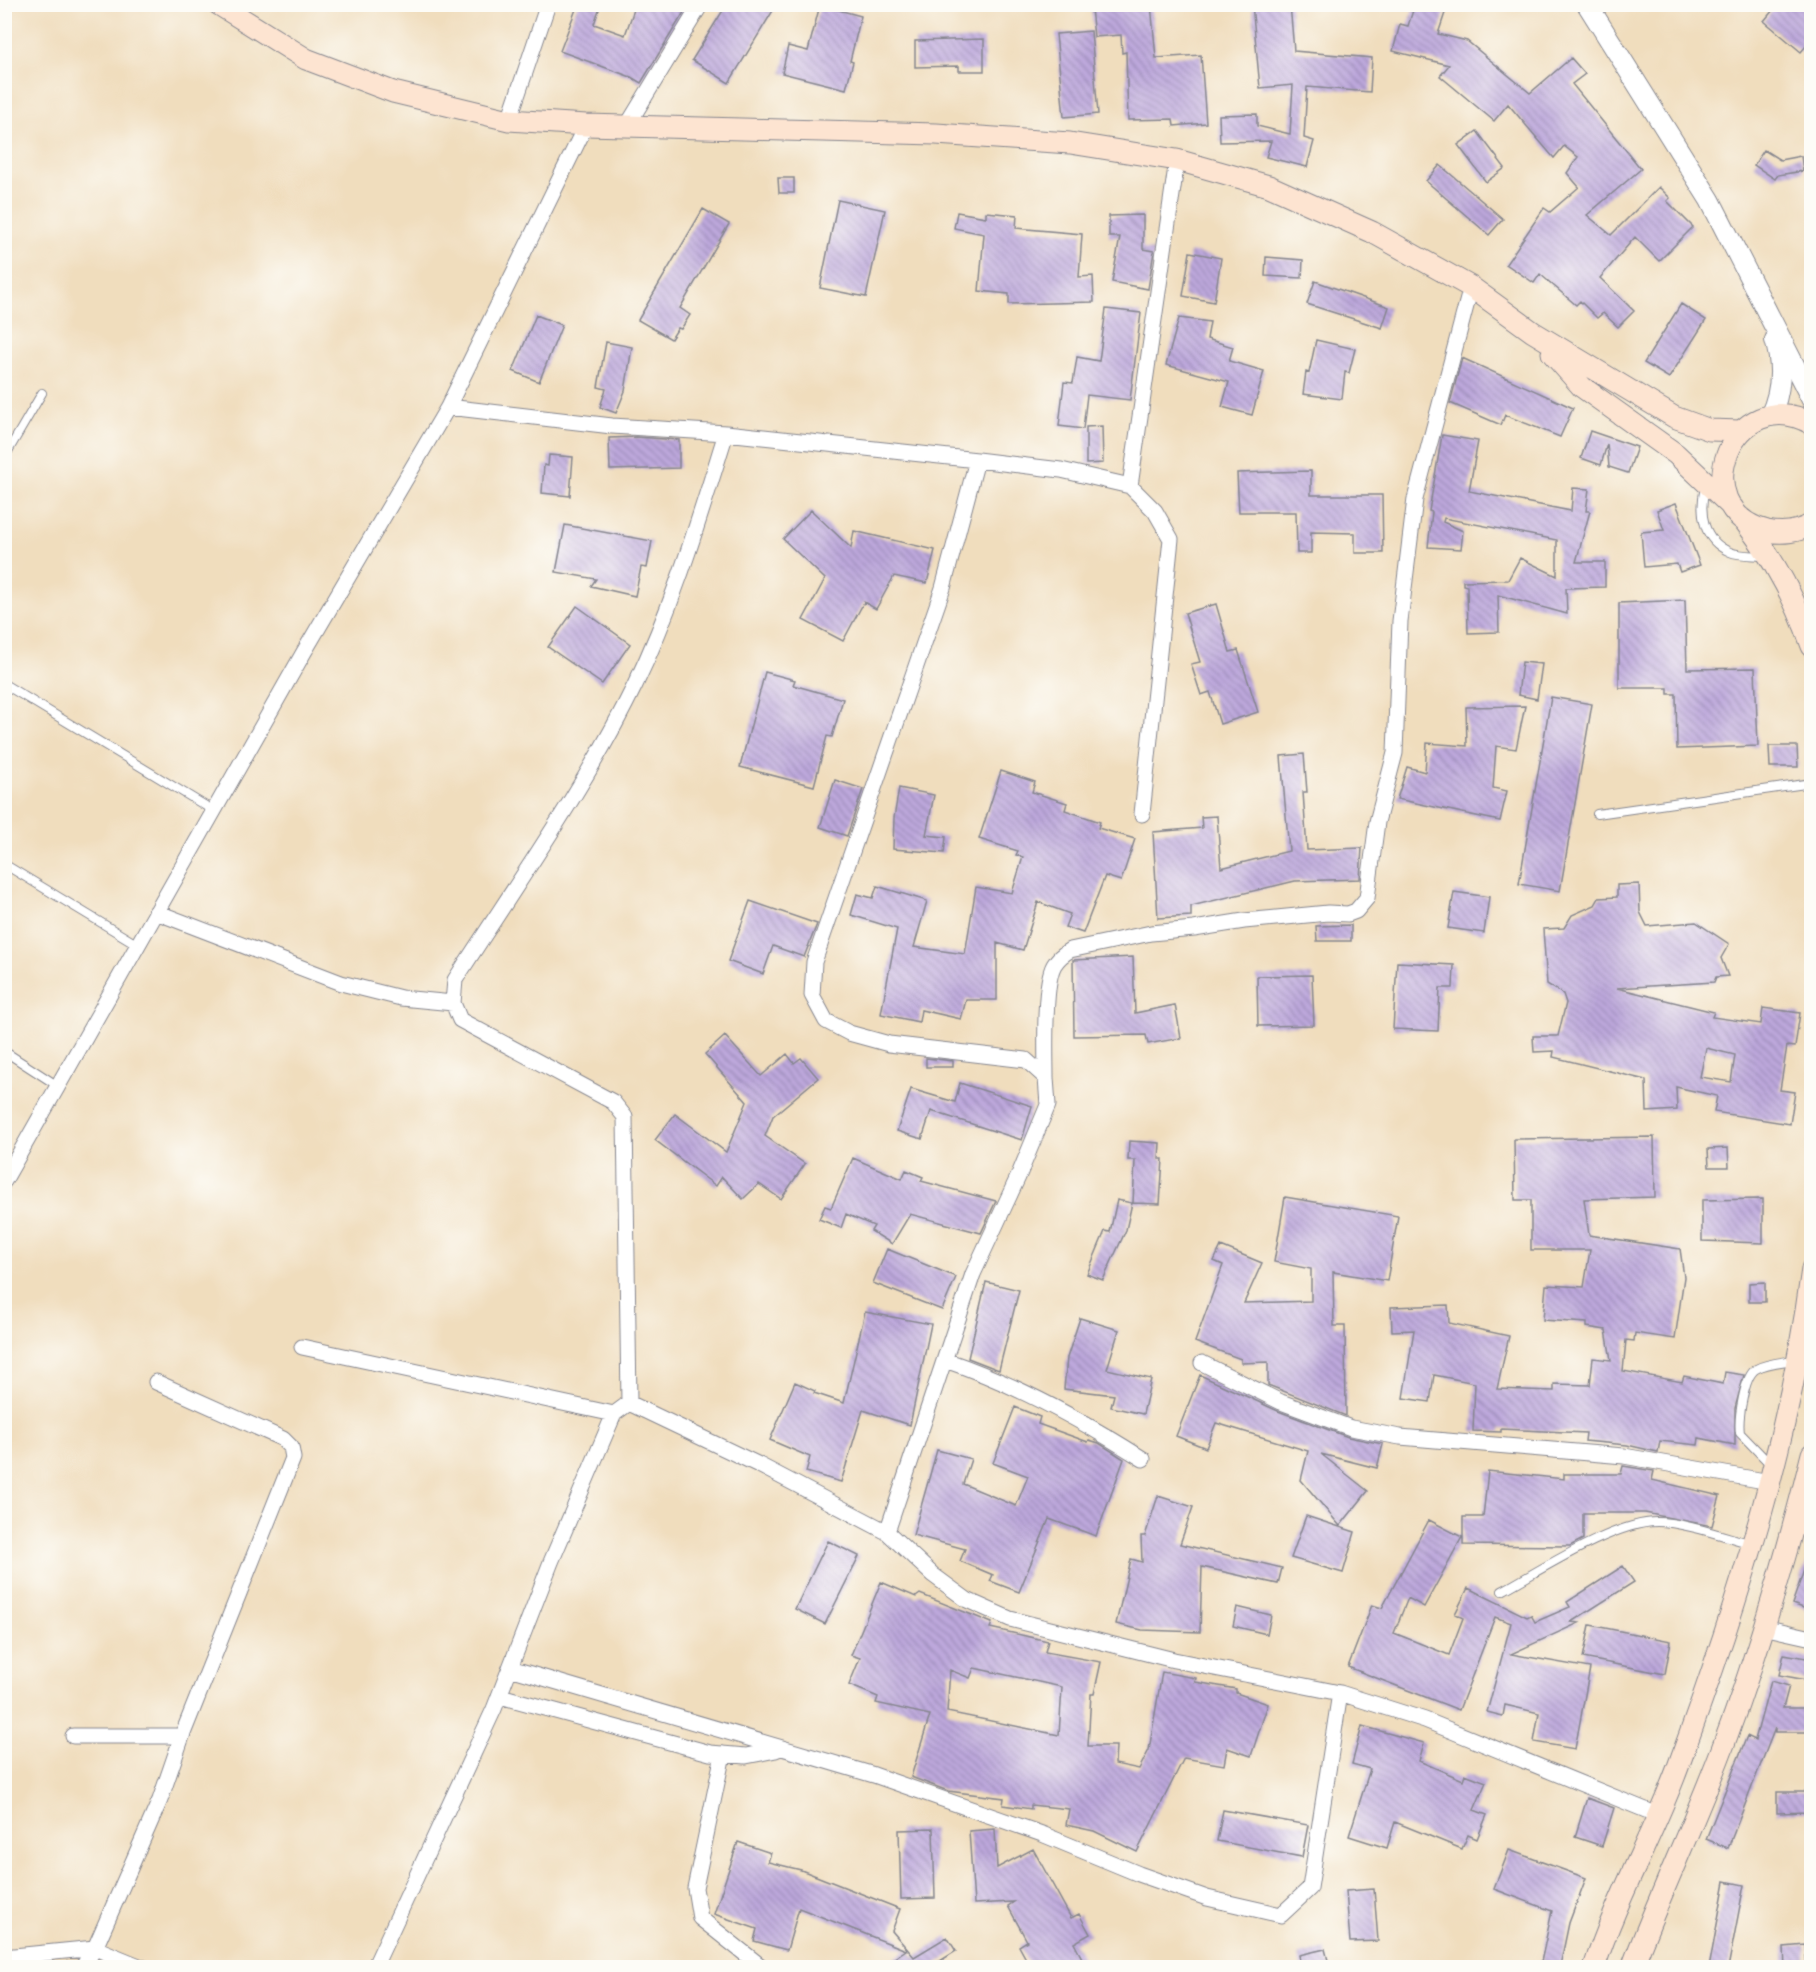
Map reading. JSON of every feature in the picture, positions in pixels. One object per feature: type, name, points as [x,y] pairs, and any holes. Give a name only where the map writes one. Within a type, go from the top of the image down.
[{"type":"main road","points":[[218,4],[306,59],[393,92],[509,120],[586,125],[936,134],[1071,143],[1177,160],[1269,186],[1372,232],[1471,287],[1533,332],[1674,417],[1710,430],[1740,431]]},
{"type":"main road","points":[[1533,332],[1582,387],[1676,454],[1738,514],[1759,528],[1775,532],[1792,532],[1812,524]]},
{"type":"main road","points":[[1812,424],[1787,416],[1770,416],[1754,422],[1740,431],[1730,444],[1724,460],[1722,477],[1725,493],[1738,514],[1772,557],[1800,612],[1812,646]]},
{"type":"main road","points":[[1594,1968],[1678,1768],[1754,1544],[1772,1475],[1812,1269]]},
{"type":"main road","points":[[1632,1968],[1724,1743],[1763,1628],[1812,1454]]},
{"type":"street","points":[[509,120],[548,4]]},
{"type":"street","points":[[627,126],[701,4]]},
{"type":"street","points":[[1587,4],[1710,200],[1812,400]]},
{"type":"street","points":[[4,1181],[156,912],[448,407],[586,125]]},
{"type":"street","points":[[1130,486],[1177,160]]},
{"type":"street","points":[[886,1532],[973,1274],[1048,1105],[1046,1078],[1049,990],[1052,968],[1061,955],[1070,950],[1150,933],[1244,921],[1328,913],[1348,914],[1356,911],[1367,898],[1381,804],[1395,753],[1400,621],[1415,500],[1471,287]]},
{"type":"street","points":[[1762,300],[1776,345],[1780,374],[1779,398],[1770,416]]},
{"type":"street","points":[[448,407],[612,426],[726,433],[977,460],[1061,470],[1130,486],[1155,511],[1171,539],[1142,814]]},
{"type":"street","points":[[629,1403],[625,1117],[613,1102],[460,1020],[453,1004],[455,980],[581,783],[634,686],[675,594],[726,433]]},
{"type":"street","points":[[977,460],[943,588],[814,962],[812,995],[826,1021],[849,1033],[889,1044],[1026,1060],[1046,1078]]},
{"type":"street","points":[[156,912],[341,983],[401,998],[453,1004]]},
{"type":"street","points":[[302,1347],[399,1370],[502,1388],[614,1414]]},
{"type":"street","points":[[945,1360],[999,1379],[1101,1433],[1143,1459]]},
{"type":"street","points":[[1202,1363],[1281,1402],[1351,1428],[1400,1437],[1624,1456],[1772,1475]]},
{"type":"street","points":[[82,1968],[94,1948],[160,1800],[182,1736],[293,1458],[291,1447],[283,1439],[156,1382]]},
{"type":"street","points":[[381,1965],[500,1695],[551,1562],[614,1414],[629,1403]]},
{"type":"street","points":[[629,1403],[759,1465],[886,1532],[933,1575],[967,1600],[1010,1619],[1174,1660],[1340,1694],[1425,1720],[1658,1815]]},
{"type":"street","points":[[1763,1628],[1812,1638]]},
{"type":"street","points":[[510,1668],[874,1775],[1042,1834],[1139,1874],[1207,1898],[1281,1915],[1311,1888],[1340,1694]]},
{"type":"street","points":[[500,1695],[710,1753],[746,1756],[780,1749]]},
{"type":"street","points":[[73,1736],[182,1736]]},
{"type":"street","points":[[723,1754],[695,1887],[700,1918],[763,1968]]},
{"type":"street","points":[[4,1957],[94,1948],[144,1968]]},
{"type":"lane","points":[[4,458],[42,393]]},
{"type":"lane","points":[[1706,482],[1700,507],[1706,532],[1730,552],[1772,557]]},
{"type":"lane","points":[[4,684],[214,811]]},
{"type":"lane","points":[[1597,814],[1812,783]]},
{"type":"lane","points":[[4,864],[138,945]]},
{"type":"lane","points":[[4,1051],[58,1086]]},
{"type":"lane","points":[[1772,1475],[1740,1433],[1746,1387],[1750,1374],[1758,1368],[1796,1360]]},
{"type":"lane","points":[[1502,1590],[1610,1534],[1641,1524],[1658,1522],[1754,1544]]},
{"type":"building","points":[[578,4],[601,4],[594,24],[625,35],[636,4],[689,4],[641,83],[631,77],[560,51]]},
{"type":"building","points":[[727,4],[777,4],[729,83],[692,60]]},
{"type":"building","points":[[1151,4],[1156,58],[1201,55],[1206,123],[1174,126],[1173,119],[1128,120],[1126,52],[1122,53],[1121,35],[1094,37],[1091,8]]},
{"type":"building","points":[[1252,4],[1290,4],[1294,51],[1372,58],[1370,92],[1307,87],[1304,138],[1314,141],[1307,167],[1266,157],[1271,141],[1220,142],[1219,115],[1257,114],[1257,126],[1290,134],[1293,85],[1260,88]]},
{"type":"building","points":[[1415,4],[1448,4],[1438,34],[1467,41],[1530,93],[1571,58],[1585,74],[1572,84],[1641,169],[1587,215],[1611,235],[1659,187],[1670,198],[1667,201],[1693,227],[1659,261],[1635,237],[1600,278],[1634,311],[1618,327],[1603,313],[1597,318],[1580,301],[1576,305],[1540,274],[1534,283],[1506,264],[1544,208],[1550,212],[1579,187],[1567,173],[1578,157],[1564,146],[1554,158],[1508,104],[1494,121],[1440,76],[1449,65],[1393,51],[1400,24],[1408,26]]},
{"type":"building","points":[[1778,4],[1812,4],[1812,39],[1801,52],[1764,21]]},
{"type":"building","points":[[820,5],[861,16],[846,89],[782,73],[788,46],[808,51]]},
{"type":"building","points":[[1091,31],[1098,114],[1064,117],[1056,34]]},
{"type":"building","points":[[984,39],[984,71],[959,71],[959,66],[915,67],[915,41]]},
{"type":"building","points":[[1477,131],[1505,168],[1486,182],[1458,145]]},
{"type":"building","points":[[1764,150],[1780,160],[1801,156],[1803,171],[1778,175],[1775,179],[1754,165]]},
{"type":"building","points":[[1440,165],[1503,219],[1489,235],[1426,181]]},
{"type":"building","points":[[778,178],[794,178],[794,193],[779,193]]},
{"type":"building","points":[[838,200],[885,210],[866,297],[820,288]]},
{"type":"building","points":[[703,209],[729,224],[680,308],[690,315],[671,339],[638,320]]},
{"type":"building","points":[[957,212],[986,217],[986,212],[1017,215],[1016,228],[1082,234],[1079,277],[1093,276],[1094,302],[1009,304],[1009,294],[979,291],[984,234],[954,228]]},
{"type":"building","points":[[1143,215],[1143,249],[1154,251],[1148,289],[1112,282],[1120,237],[1109,237],[1109,216]]},
{"type":"building","points":[[1190,252],[1221,258],[1214,302],[1183,296]]},
{"type":"building","points":[[1266,257],[1303,260],[1302,278],[1265,276]]},
{"type":"building","points":[[1315,281],[1389,307],[1382,328],[1307,304]]},
{"type":"building","points":[[1681,304],[1706,320],[1669,378],[1644,363]]},
{"type":"building","points":[[1106,309],[1141,313],[1130,400],[1087,395],[1083,429],[1059,426],[1064,382],[1073,383],[1077,357],[1099,361]]},
{"type":"building","points":[[536,315],[562,325],[539,382],[513,371]]},
{"type":"building","points":[[1179,318],[1210,322],[1207,339],[1233,347],[1229,361],[1264,371],[1252,415],[1222,407],[1229,382],[1166,365]]},
{"type":"building","points":[[1316,340],[1355,349],[1349,373],[1345,372],[1342,399],[1303,394],[1306,372],[1309,373]]},
{"type":"building","points":[[606,342],[632,347],[625,391],[616,413],[600,407],[606,389],[598,387]]},
{"type":"building","points":[[1462,358],[1573,408],[1560,437],[1505,415],[1501,425],[1450,403]]},
{"type":"building","points":[[1102,426],[1103,463],[1086,464],[1086,427]]},
{"type":"building","points":[[1590,431],[1637,447],[1628,473],[1609,467],[1607,444],[1601,465],[1581,458]]},
{"type":"building","points":[[1442,435],[1478,441],[1469,491],[1571,511],[1573,488],[1589,489],[1586,511],[1590,511],[1576,562],[1605,562],[1605,587],[1566,588],[1567,614],[1498,595],[1499,632],[1468,633],[1467,586],[1463,585],[1463,581],[1508,580],[1520,558],[1557,576],[1557,540],[1444,518],[1443,522],[1463,531],[1461,549],[1428,547],[1432,512],[1429,511]]},
{"type":"building","points":[[609,438],[679,440],[679,468],[610,470]]},
{"type":"building","points":[[549,455],[573,457],[570,496],[542,493],[544,465],[548,466]]},
{"type":"building","points":[[1311,471],[1311,495],[1382,495],[1383,553],[1355,553],[1355,533],[1311,532],[1311,553],[1297,553],[1296,512],[1239,512],[1237,473]]},
{"type":"building","points":[[1676,503],[1700,565],[1680,572],[1677,564],[1644,567],[1641,532],[1664,530],[1657,510]]},
{"type":"building","points":[[811,510],[851,548],[854,531],[935,550],[927,583],[894,576],[876,609],[864,602],[843,641],[803,620],[825,579],[783,539]]},
{"type":"building","points":[[565,525],[652,541],[647,568],[641,567],[635,596],[591,586],[596,579],[556,572]]},
{"type":"building","points":[[1685,600],[1687,669],[1755,668],[1758,746],[1677,749],[1676,694],[1668,694],[1668,688],[1619,688],[1619,603]]},
{"type":"building","points":[[1216,604],[1230,652],[1238,650],[1258,712],[1220,724],[1210,692],[1201,695],[1191,664],[1200,662],[1185,613]]},
{"type":"building","points":[[577,606],[630,644],[602,684],[548,647]]},
{"type":"building","points":[[1522,662],[1542,664],[1537,699],[1518,695]]},
{"type":"building","points":[[765,672],[795,680],[793,685],[843,699],[832,737],[827,736],[814,786],[740,767]]},
{"type":"building","points":[[1551,697],[1592,704],[1560,891],[1519,884]]},
{"type":"building","points":[[1525,706],[1516,749],[1496,746],[1493,788],[1507,791],[1500,821],[1397,799],[1407,767],[1425,772],[1427,743],[1467,746],[1466,707]]},
{"type":"building","points":[[1769,746],[1797,746],[1798,767],[1770,767]]},
{"type":"building","points":[[1304,754],[1307,792],[1303,792],[1307,850],[1362,848],[1360,879],[1295,881],[1191,906],[1191,916],[1158,918],[1153,832],[1202,828],[1201,817],[1217,816],[1221,868],[1289,851],[1281,756]]},
{"type":"building","points":[[1001,771],[1035,782],[1032,792],[1067,803],[1065,810],[1100,822],[1098,828],[1135,839],[1121,881],[1105,876],[1083,933],[1065,927],[1070,914],[1038,902],[1023,950],[997,943],[997,1000],[966,1000],[961,1019],[921,1010],[919,1022],[881,1014],[897,929],[851,915],[857,894],[873,898],[877,886],[927,901],[914,947],[965,954],[976,887],[1012,893],[1023,857],[1016,855],[1018,851],[979,839]]},
{"type":"building","points":[[835,780],[863,789],[847,836],[820,827]]},
{"type":"building","points":[[899,788],[934,795],[926,835],[946,837],[944,853],[893,849],[894,818]]},
{"type":"building","points":[[1639,884],[1640,912],[1647,926],[1696,922],[1729,944],[1721,958],[1728,976],[1716,977],[1714,982],[1617,988],[1714,1012],[1712,1017],[1761,1024],[1763,1008],[1800,1013],[1795,1047],[1787,1046],[1780,1090],[1795,1092],[1790,1124],[1714,1112],[1717,1096],[1676,1087],[1677,1110],[1647,1112],[1646,1080],[1553,1057],[1554,1051],[1534,1052],[1533,1036],[1558,1036],[1566,1003],[1563,994],[1547,984],[1543,929],[1564,928],[1572,915],[1595,905],[1599,898],[1617,897],[1617,885]],"holes":[[[1706,1048],[1735,1055],[1731,1082],[1700,1077]]]},
{"type":"building","points":[[1454,892],[1489,897],[1484,933],[1448,928]]},
{"type":"building","points":[[750,901],[817,924],[804,957],[773,946],[763,974],[728,961]]},
{"type":"building","points":[[1351,925],[1351,941],[1317,941],[1316,926]]},
{"type":"building","points":[[1133,957],[1135,1013],[1175,1005],[1181,1038],[1148,1044],[1146,1035],[1074,1036],[1073,960]]},
{"type":"building","points":[[1397,962],[1454,965],[1453,988],[1440,988],[1438,1031],[1393,1029]]},
{"type":"building","points":[[1312,975],[1314,1025],[1258,1026],[1257,976]]},
{"type":"building","points":[[725,1036],[761,1076],[787,1054],[794,1063],[801,1058],[818,1078],[773,1116],[765,1136],[805,1164],[781,1199],[759,1184],[743,1199],[722,1177],[716,1186],[655,1140],[675,1114],[726,1152],[747,1102],[705,1054]]},
{"type":"building","points":[[926,1058],[953,1061],[953,1067],[926,1067]]},
{"type":"building","points":[[960,1083],[1032,1106],[1022,1140],[931,1111],[922,1139],[897,1131],[911,1089],[955,1102]]},
{"type":"building","points":[[1654,1137],[1655,1197],[1584,1199],[1589,1235],[1680,1249],[1684,1277],[1675,1339],[1635,1333],[1634,1341],[1626,1340],[1623,1371],[1682,1382],[1684,1376],[1723,1384],[1725,1372],[1744,1375],[1735,1408],[1735,1445],[1699,1438],[1698,1445],[1660,1441],[1658,1452],[1627,1445],[1585,1441],[1586,1433],[1501,1429],[1501,1432],[1473,1431],[1475,1383],[1434,1375],[1430,1402],[1403,1398],[1414,1330],[1392,1331],[1391,1307],[1448,1305],[1449,1323],[1509,1336],[1497,1389],[1554,1391],[1554,1384],[1590,1385],[1593,1358],[1611,1360],[1606,1330],[1587,1327],[1587,1323],[1543,1320],[1546,1285],[1584,1287],[1590,1250],[1531,1250],[1531,1200],[1515,1200],[1514,1139]]},
{"type":"building","points":[[1129,1141],[1160,1143],[1159,1159],[1163,1159],[1160,1204],[1133,1203],[1135,1160],[1128,1160]]},
{"type":"building","points":[[1728,1148],[1729,1167],[1709,1167],[1708,1149]]},
{"type":"building","points":[[853,1158],[902,1179],[906,1170],[923,1177],[921,1181],[996,1201],[981,1233],[910,1214],[892,1244],[871,1231],[874,1226],[846,1214],[841,1228],[819,1219],[825,1206],[831,1208]]},
{"type":"building","points":[[1285,1197],[1398,1216],[1387,1281],[1333,1272],[1334,1326],[1345,1326],[1346,1416],[1268,1385],[1268,1362],[1241,1363],[1241,1359],[1195,1342],[1223,1265],[1214,1261],[1221,1246],[1262,1263],[1244,1303],[1311,1301],[1311,1269],[1274,1262]]},
{"type":"building","points":[[1763,1199],[1763,1243],[1702,1241],[1702,1200]]},
{"type":"building","points":[[1117,1200],[1132,1203],[1126,1230],[1103,1280],[1087,1274],[1105,1231],[1110,1232]]},
{"type":"building","points":[[887,1249],[956,1277],[942,1310],[873,1283]]},
{"type":"building","points":[[986,1282],[1019,1290],[999,1370],[968,1358]]},
{"type":"building","points":[[1765,1282],[1765,1302],[1749,1302],[1749,1283]]},
{"type":"building","points":[[865,1312],[931,1324],[910,1425],[863,1410],[841,1482],[806,1472],[810,1457],[770,1440],[795,1382],[815,1391],[814,1393],[844,1403]]},
{"type":"building","points":[[1080,1318],[1119,1330],[1107,1369],[1151,1379],[1143,1414],[1111,1407],[1114,1395],[1064,1389],[1067,1358]]},
{"type":"building","points":[[1200,1375],[1278,1411],[1348,1437],[1383,1444],[1377,1468],[1321,1454],[1368,1491],[1340,1526],[1301,1480],[1308,1451],[1216,1423],[1206,1448],[1176,1436]]},
{"type":"building","points":[[1015,1407],[1040,1417],[1038,1424],[1088,1442],[1089,1440],[1099,1443],[1124,1459],[1096,1536],[1049,1519],[1019,1592],[990,1581],[993,1575],[960,1561],[965,1549],[913,1535],[937,1450],[971,1459],[963,1484],[1016,1506],[1028,1476],[993,1463]]},
{"type":"building","points":[[1623,1466],[1654,1471],[1652,1480],[1720,1496],[1712,1526],[1645,1513],[1583,1513],[1583,1539],[1570,1546],[1463,1545],[1463,1517],[1483,1517],[1488,1471],[1564,1479],[1564,1474],[1621,1474]]},
{"type":"building","points":[[1158,1496],[1193,1507],[1180,1544],[1282,1568],[1278,1584],[1202,1567],[1200,1632],[1142,1630],[1116,1624],[1131,1559],[1142,1562],[1141,1536],[1145,1536]]},
{"type":"building","points":[[1306,1516],[1355,1532],[1343,1573],[1291,1558]]},
{"type":"building","points":[[1429,1520],[1462,1537],[1424,1607],[1408,1598],[1394,1633],[1449,1655],[1463,1618],[1455,1614],[1468,1588],[1527,1617],[1531,1615],[1535,1622],[1570,1607],[1567,1602],[1623,1566],[1634,1582],[1571,1622],[1579,1623],[1511,1654],[1590,1668],[1575,1749],[1534,1742],[1539,1713],[1505,1705],[1503,1716],[1487,1712],[1511,1623],[1495,1617],[1459,1710],[1348,1667],[1372,1605],[1382,1608]]},
{"type":"building","points":[[828,1541],[859,1556],[825,1624],[795,1609]]},
{"type":"building","points":[[1809,1556],[1812,1557],[1812,1611],[1792,1604]]},
{"type":"building","points":[[881,1582],[916,1597],[920,1594],[992,1623],[990,1628],[1048,1641],[1045,1652],[1101,1662],[1094,1694],[1091,1694],[1088,1746],[1116,1746],[1115,1764],[1139,1769],[1149,1750],[1162,1672],[1196,1678],[1195,1682],[1236,1689],[1236,1693],[1268,1704],[1251,1756],[1227,1748],[1224,1765],[1184,1758],[1137,1852],[1094,1831],[1066,1825],[1069,1809],[1031,1805],[1031,1809],[1003,1805],[1004,1798],[948,1791],[911,1777],[930,1715],[876,1703],[878,1697],[849,1685],[860,1658],[851,1655]],"holes":[[[974,1668],[1062,1687],[1059,1735],[947,1712],[950,1670],[970,1678]]]},
{"type":"building","points":[[1237,1607],[1271,1615],[1267,1634],[1233,1626]]},
{"type":"building","points":[[1590,1625],[1671,1641],[1665,1674],[1583,1658]]},
{"type":"building","points":[[1784,1654],[1812,1659],[1812,1681],[1779,1675]]},
{"type":"building","points":[[1771,1681],[1789,1686],[1783,1708],[1812,1708],[1812,1732],[1775,1732],[1775,1728],[1728,1848],[1706,1839],[1747,1736],[1755,1740]]},
{"type":"building","points":[[1362,1726],[1424,1743],[1419,1761],[1463,1780],[1465,1774],[1486,1782],[1474,1810],[1487,1815],[1477,1839],[1468,1835],[1462,1849],[1395,1822],[1387,1848],[1349,1836],[1370,1769],[1352,1764]]},
{"type":"building","points":[[1777,1792],[1808,1792],[1808,1812],[1777,1813]]},
{"type":"building","points":[[1587,1798],[1614,1808],[1602,1846],[1575,1837]]},
{"type":"building","points":[[1223,1810],[1308,1825],[1302,1857],[1217,1841]]},
{"type":"building","points":[[933,1829],[935,1898],[901,1899],[899,1830]]},
{"type":"building","points":[[995,1829],[997,1868],[1033,1849],[1071,1918],[1079,1914],[1090,1934],[1074,1943],[1087,1968],[1031,1968],[1019,1946],[1027,1941],[1008,1906],[1014,1902],[974,1904],[969,1831]]},
{"type":"building","points":[[738,1842],[771,1853],[768,1862],[801,1870],[900,1909],[892,1931],[914,1957],[947,1937],[956,1951],[929,1968],[880,1968],[906,1950],[799,1908],[787,1950],[754,1941],[757,1929],[714,1914]]},
{"type":"building","points":[[1509,1850],[1586,1878],[1569,1923],[1560,1966],[1541,1962],[1552,1911],[1494,1889]]},
{"type":"building","points":[[1725,1881],[1744,1885],[1728,1968],[1709,1968]]},
{"type":"building","points":[[1374,1889],[1378,1941],[1350,1942],[1346,1891]]},
{"type":"building","points":[[1805,1945],[1807,1968],[1785,1968],[1784,1947]]},
{"type":"building","points":[[1325,1949],[1330,1968],[1301,1968],[1299,1955]]}]
